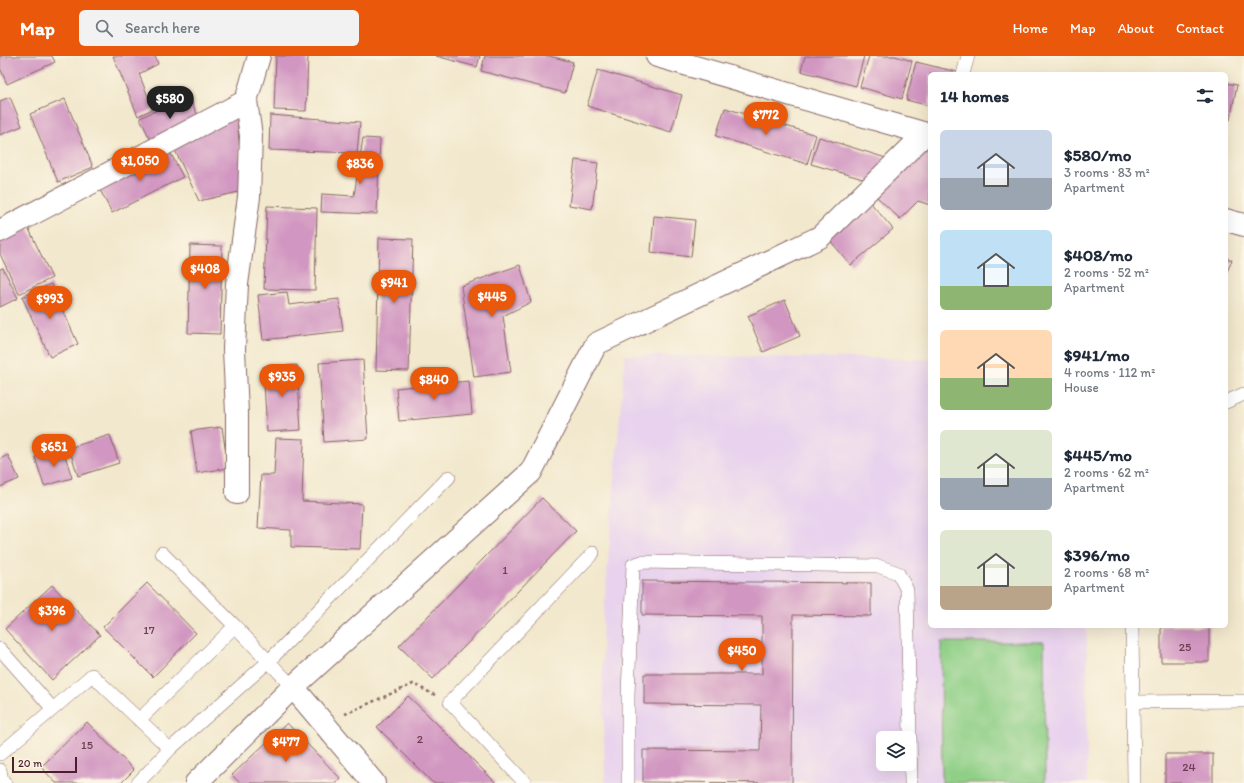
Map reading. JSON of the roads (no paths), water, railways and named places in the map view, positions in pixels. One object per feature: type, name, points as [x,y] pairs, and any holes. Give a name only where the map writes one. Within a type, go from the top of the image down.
[{"type":"street","points":[[237,493],[237,413],[234,350],[236,292],[249,197],[251,136],[246,101],[258,56]]},
{"type":"street","points":[[657,56],[927,135]]},
{"type":"street","points":[[0,231],[246,101]]},
{"type":"street","points":[[196,783],[293,687],[531,472],[596,344],[820,237],[927,135]]},
{"type":"street","points":[[1228,221],[1244,225]]},
{"type":"street","points":[[293,687],[372,782]]},
{"type":"lane","points":[[964,72],[968,56]]},
{"type":"lane","points":[[1228,401],[1244,394]]},
{"type":"lane","points":[[138,783],[170,750],[269,661],[449,477]]},
{"type":"lane","points":[[525,783],[450,702],[593,552]]},
{"type":"lane","points":[[162,553],[293,687]]},
{"type":"lane","points":[[628,783],[628,695],[633,565],[642,562],[878,566],[898,573],[907,590],[911,783]]},
{"type":"lane","points":[[139,720],[235,626]]},
{"type":"lane","points":[[1132,628],[1134,783]]},
{"type":"lane","points":[[0,649],[53,709]]},
{"type":"lane","points":[[0,754],[92,675],[170,750]]},
{"type":"lane","points":[[1133,702],[1244,701]]},
{"type":"lane","points":[[0,770],[2,780],[5,783]]}]
